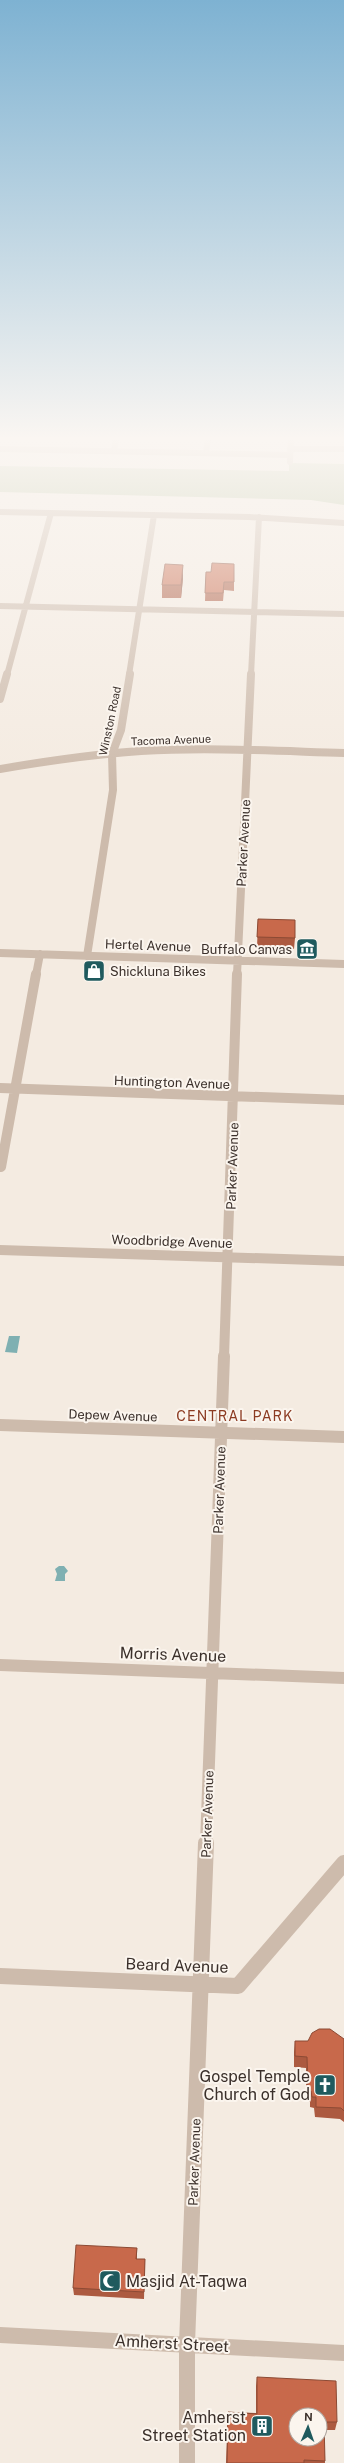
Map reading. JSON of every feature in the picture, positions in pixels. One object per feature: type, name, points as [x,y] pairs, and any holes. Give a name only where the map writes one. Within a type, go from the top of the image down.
[{"type":"street","points":[[0,699],[40,553]]},
{"type":"street","name":"Winston Road","points":[[87,956],[113,790],[112,754],[121,730],[148,553]]},
{"type":"street","name":"Parker Avenue","points":[[187,2463],[187,2344],[200,1985],[222,1433],[238,961],[257,553]]},
{"type":"street","points":[[0,606],[344,614]]},
{"type":"street","name":"Tacoma Avenue","points":[[0,769],[112,754],[182,750],[248,750],[344,753]]},
{"type":"street","name":"Hertel Avenue","points":[[0,953],[344,964]]},
{"type":"street","points":[[1,1167],[40,954]]},
{"type":"street","name":"Huntington Avenue","points":[[0,1088],[344,1100]]},
{"type":"street","name":"Woodbridge Avenue","points":[[0,1250],[344,1261]]},
{"type":"street","name":"Depew Avenue","points":[[0,1425],[344,1437]]},
{"type":"street","name":"Morris Avenue","points":[[0,1665],[344,1678]]},
{"type":"street","name":"Beard Avenue","points":[[0,1976],[238,1986],[344,1863]]},
{"type":"street","name":"Amherst Street","points":[[0,2335],[344,2353]]},
{"type":"water","points":[[9,1336],[20,1336],[17,1353],[5,1352]]},
{"type":"water","points":[[59,1566],[64,1566],[68,1571],[65,1574],[65,1581],[55,1581],[57,1574],[55,1569]]},
{"type":"building","points":[[212,563],[234,564],[234,582],[224,582],[223,593],[205,593],[206,572],[211,572]]},
{"type":"building","points":[[165,564],[183,565],[181,585],[162,585]]},
{"type":"building","points":[[258,919],[295,920],[295,938],[257,937]]},
{"type":"building","name":"Gospel Temple Church of God","points":[[319,2029],[330,2029],[344,2039],[344,2111],[341,2108],[316,2107],[316,2097],[312,2097],[311,2091],[308,2091],[307,2057],[295,2056],[295,2041],[308,2041],[312,2033]]},
{"type":"building","name":"Masjid At-Taqwa","points":[[76,2245],[137,2248],[136,2259],[145,2259],[144,2292],[73,2288]]},
{"type":"building","name":"Amherst Street Station","points":[[257,2377],[336,2381],[337,2422],[328,2422],[328,2407],[288,2407],[288,2447],[325,2447],[325,2461],[304,2460],[304,2463],[227,2463],[228,2412],[257,2414]]},
{"type":"place","name":"Buffalo Canvas","points":[[307,949]]},
{"type":"place","name":"Shickluna Bikes","points":[[94,971]]},
{"type":"place","name":"Gospel Temple Church of God","points":[[325,2085]]},
{"type":"place","name":"Masjid At-Taqwa","points":[[110,2281]]},
{"type":"place","name":"Amherst Street Station","points":[[262,2426]]},
{"type":"district","name":"CENTRAL PARK","points":[[235,1416]]}]
